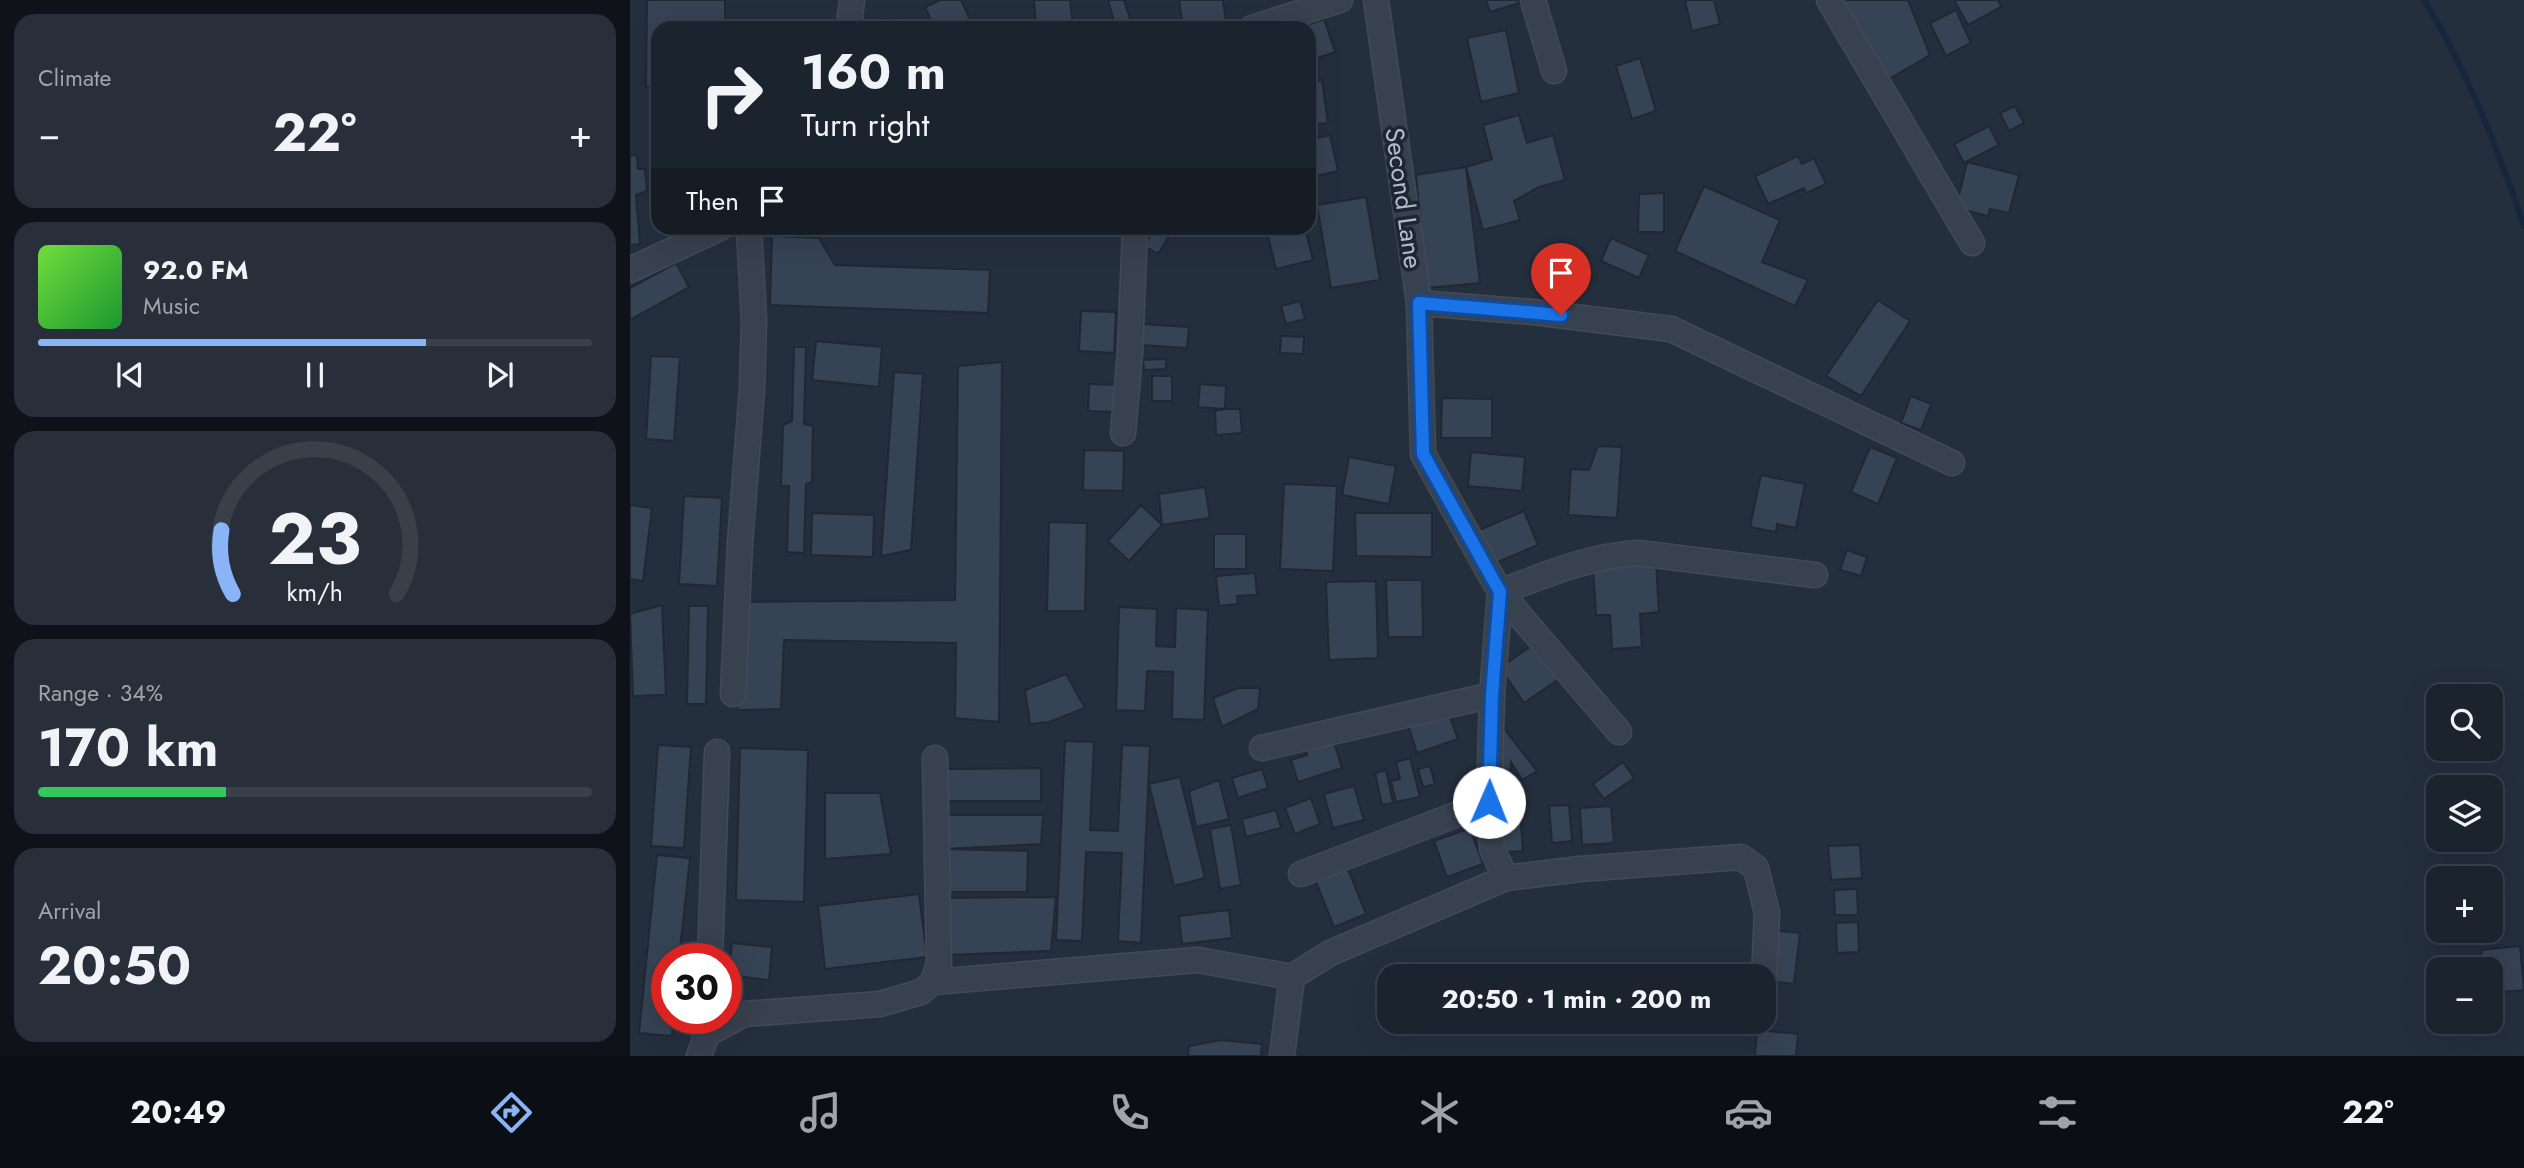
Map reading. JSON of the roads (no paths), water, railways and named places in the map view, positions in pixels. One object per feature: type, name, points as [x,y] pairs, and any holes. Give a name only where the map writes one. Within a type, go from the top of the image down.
[{"type":"street","points":[[851,21],[852,0]]},
{"type":"street","points":[[1274,21],[1340,0]]},
{"type":"street","name":"Second Lane","points":[[1376,0],[1419,303],[1423,454],[1500,592],[1619,732]]},
{"type":"street","points":[[1533,0],[1554,71]]},
{"type":"street","points":[[1829,0],[1972,243]]},
{"type":"street","points":[[630,270],[705,235]]},
{"type":"street","points":[[733,694],[740,544],[752,389],[754,321],[749,235]]},
{"type":"street","points":[[1123,433],[1130,352],[1135,235]]},
{"type":"street","points":[[1419,303],[1533,312],[1671,329],[1952,463]]},
{"type":"street","points":[[1506,878],[1492,849],[1489,802],[1492,695],[1500,592],[1612,554],[1638,553],[1815,575]]},
{"type":"street","points":[[1262,748],[1492,695]]},
{"type":"street","points":[[711,943],[718,752]]},
{"type":"street","points":[[705,1036],[744,1014],[880,1004],[921,992],[933,982],[939,964],[935,758]]},
{"type":"street","points":[[1301,874],[1489,802]]},
{"type":"street","points":[[933,982],[1198,960],[1292,977],[1329,953],[1506,878],[1580,869],[1741,857],[1756,868],[1767,914],[1765,964]]},
{"type":"street","points":[[1282,1056],[1292,977]]},
{"type":"waterway","points":[[2424,0],[2454,54],[2480,110],[2524,226]]}]
